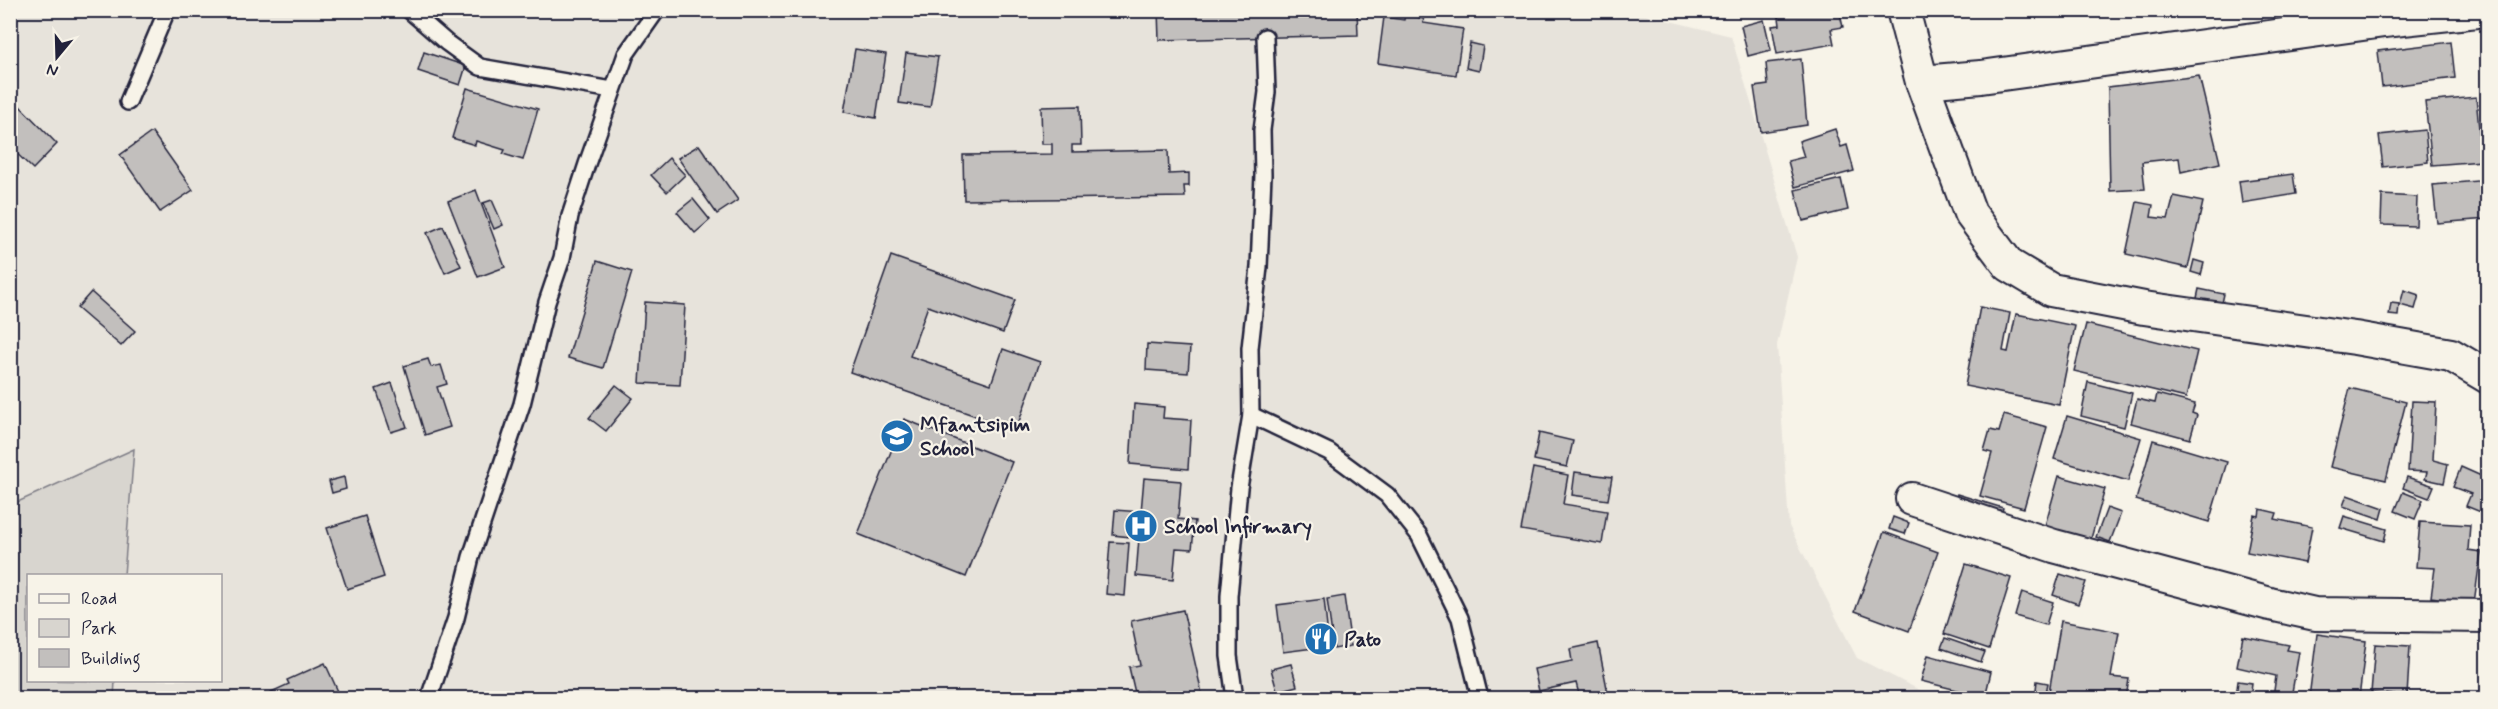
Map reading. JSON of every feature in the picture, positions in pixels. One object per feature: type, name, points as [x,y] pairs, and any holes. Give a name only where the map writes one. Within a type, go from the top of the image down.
[{"type":"street","points":[[1904,10],[1922,82],[1970,213],[2009,265],[2051,290],[2144,308],[2355,338],[2451,355],[2487,378]]},
{"type":"street","points":[[1922,82],[1981,77],[2384,21],[2487,10]]},
{"type":"street","points":[[1912,499],[2054,546],[2315,614],[2487,616]]},
{"type":"lane","points":[[129,102],[166,10]]},
{"type":"lane","points":[[409,10],[447,43],[480,67],[612,90]]},
{"type":"lane","points":[[429,699],[456,618],[471,556],[522,404],[547,302],[562,258],[570,216],[626,54],[657,10]]},
{"type":"lane","points":[[1235,699],[1229,656],[1229,596],[1239,488],[1251,415],[1250,348],[1258,267],[1263,175],[1262,130],[1267,92],[1265,38]]},
{"type":"lane","points":[[1251,415],[1329,452],[1388,495],[1419,535],[1460,618],[1480,699]]},
{"type":"shaded area","name":"Mfantsipim School","points":[[1625,10],[1731,36],[1797,257],[1777,345],[1789,526],[1857,658],[1935,698],[11,698],[10,11]]},
{"type":"green space","points":[[134,449],[124,574],[27,574],[27,682],[115,682],[114,698],[11,698],[11,505]]},
{"type":"building","points":[[1158,10],[1357,10],[1358,35],[1159,40]]},
{"type":"building","points":[[1738,10],[1756,10],[1739,14]]},
{"type":"building","points":[[1778,10],[1839,10],[1843,27],[1831,29],[1834,44],[1777,54],[1772,26],[1780,25]]},
{"type":"building","points":[[2171,10],[2218,10],[2171,14]]},
{"type":"building","points":[[2265,10],[2288,10],[2266,14]]},
{"type":"building","points":[[1405,14],[1424,19],[1423,23],[1463,29],[1456,75],[1378,63],[1384,17],[1404,20]]},
{"type":"building","points":[[1764,20],[1771,50],[1748,56],[1741,26]]},
{"type":"building","points":[[2451,42],[2455,78],[2382,87],[2378,51]]},
{"type":"building","points":[[1470,43],[1483,46],[1479,71],[1466,68]]},
{"type":"building","points":[[855,49],[886,54],[876,118],[844,112]]},
{"type":"building","points":[[424,52],[466,66],[460,85],[418,71]]},
{"type":"building","points":[[906,53],[938,57],[930,107],[899,103]]},
{"type":"building","points":[[1801,59],[1807,125],[1761,132],[1754,87],[1768,85],[1766,63]]},
{"type":"building","points":[[2199,76],[2220,163],[2181,172],[2179,158],[2142,162],[2145,189],[2110,191],[2108,87]]},
{"type":"building","points":[[467,88],[538,109],[523,160],[503,154],[505,150],[476,141],[475,145],[452,138]]},
{"type":"building","points":[[2476,97],[2482,161],[2432,165],[2425,102]]},
{"type":"building","points":[[15,101],[57,144],[33,169],[10,147],[10,105]]},
{"type":"building","points":[[1080,106],[1081,145],[1072,145],[1072,152],[1168,150],[1169,174],[1189,173],[1189,186],[1184,186],[1185,197],[964,200],[963,155],[1052,154],[1052,144],[1042,144],[1041,107]]},
{"type":"building","points":[[1835,129],[1841,147],[1847,145],[1854,171],[1795,187],[1788,161],[1804,157],[1799,141]]},
{"type":"building","points":[[2425,130],[2428,162],[2383,167],[2379,135]]},
{"type":"building","points":[[152,132],[193,190],[160,212],[120,155]]},
{"type":"building","points":[[699,145],[738,200],[717,214],[678,158]]},
{"type":"building","points":[[669,158],[685,175],[667,192],[651,175]]},
{"type":"building","points":[[2293,174],[2296,194],[2242,203],[2239,181]]},
{"type":"building","points":[[1841,179],[1848,210],[1803,221],[1795,190]]},
{"type":"building","points":[[2488,180],[2488,219],[2437,223],[2433,185]]},
{"type":"building","points":[[476,190],[505,267],[478,277],[448,201]]},
{"type":"building","points":[[2382,195],[2417,197],[2416,226],[2381,225]]},
{"type":"building","points":[[2174,196],[2203,202],[2188,268],[2126,254],[2137,202],[2153,205],[2151,217],[2168,219]]},
{"type":"building","points":[[693,199],[710,220],[695,233],[677,212]]},
{"type":"building","points":[[492,200],[503,225],[494,229],[483,203]]},
{"type":"building","points":[[443,226],[461,266],[445,273],[427,233]]},
{"type":"building","points":[[891,256],[1015,300],[1003,333],[928,306],[910,356],[991,384],[1003,349],[1040,362],[1016,430],[850,372]]},
{"type":"building","points":[[2194,260],[2204,263],[2201,275],[2191,272]]},
{"type":"building","points":[[597,261],[632,272],[603,368],[568,358]]},
{"type":"building","points":[[2199,289],[2224,294],[2220,312],[2195,307]]},
{"type":"building","points":[[2404,290],[2419,295],[2415,309],[2400,305]]},
{"type":"building","points":[[91,292],[135,331],[121,346],[77,308]]},
{"type":"building","points":[[645,302],[685,305],[680,385],[640,383]]},
{"type":"building","points":[[2391,303],[2399,304],[2398,316],[2389,315]]},
{"type":"building","points":[[1980,307],[2010,313],[2003,351],[2008,352],[2016,314],[2075,326],[2059,405],[1965,386]]},
{"type":"building","points":[[2086,324],[2197,351],[2186,398],[2074,371]]},
{"type":"building","points":[[1147,344],[1190,347],[1188,373],[1146,370]]},
{"type":"building","points":[[428,359],[431,367],[441,365],[447,384],[437,387],[450,427],[425,435],[404,366]]},
{"type":"building","points":[[2088,382],[2132,393],[2124,427],[2081,416]]},
{"type":"building","points":[[392,383],[407,427],[391,432],[376,389]]},
{"type":"building","points":[[616,385],[633,398],[606,431],[589,418]]},
{"type":"building","points":[[2350,388],[2406,402],[2386,480],[2330,467]]},
{"type":"building","points":[[2157,394],[2195,404],[2192,413],[2197,415],[2190,439],[2131,423],[2137,399],[2155,403]]},
{"type":"building","points":[[2412,401],[2436,402],[2433,460],[2448,464],[2444,483],[2425,479],[2427,472],[2408,471]]},
{"type":"building","points":[[1134,404],[1164,407],[1163,418],[1191,420],[1188,469],[1130,464]]},
{"type":"building","points":[[2004,415],[2047,427],[2024,508],[1980,496],[1992,453],[1984,451],[1990,430],[1999,432]]},
{"type":"building","points":[[2067,416],[2141,438],[2128,481],[2054,459]]},
{"type":"building","points":[[904,419],[1012,462],[966,577],[858,534]]},
{"type":"building","points":[[1539,433],[1573,441],[1567,467],[1534,460]]},
{"type":"building","points":[[2153,440],[2227,462],[2209,522],[2136,500]]},
{"type":"building","points":[[2461,467],[2488,479],[2488,515],[2466,506],[2471,494],[2453,487]]},
{"type":"building","points":[[1533,468],[1568,475],[1563,504],[1607,511],[1602,544],[1521,530]]},
{"type":"building","points":[[1575,472],[1612,477],[1608,500],[1572,495]]},
{"type":"building","points":[[2059,476],[2105,489],[2090,542],[2044,529]]},
{"type":"building","points":[[344,477],[346,489],[332,493],[329,481]]},
{"type":"building","points":[[2407,477],[2434,486],[2429,498],[2403,488]]},
{"type":"building","points":[[1144,478],[1181,481],[1178,519],[1195,521],[1192,549],[1176,548],[1173,580],[1136,576],[1139,538],[1113,535],[1115,510],[1141,512]]},
{"type":"building","points":[[2403,492],[2423,500],[2415,519],[2395,511]]},
{"type":"building","points":[[1957,494],[2003,508],[1999,522],[1953,509]]},
{"type":"building","points":[[2347,495],[2384,508],[2381,519],[2343,506]]},
{"type":"building","points":[[2107,508],[2121,513],[2110,542],[2096,537]]},
{"type":"building","points":[[2260,509],[2277,513],[2275,519],[2312,527],[2305,563],[2247,552],[2254,515],[2259,516]]},
{"type":"building","points":[[365,516],[384,577],[347,589],[327,528]]},
{"type":"building","points":[[2344,516],[2387,529],[2384,541],[2340,528]]},
{"type":"building","points":[[1893,517],[1909,523],[1905,534],[1889,529]]},
{"type":"building","points":[[2420,522],[2470,525],[2468,550],[2481,552],[2474,603],[2431,597],[2435,568],[2416,567]]},
{"type":"building","points":[[1884,532],[1938,552],[1909,631],[1855,611]]},
{"type":"building","points":[[1110,542],[1129,543],[1125,596],[1106,594]]},
{"type":"building","points":[[1966,564],[2011,578],[1989,649],[1944,634]]},
{"type":"building","points":[[2060,574],[2086,582],[2078,604],[2053,595]]},
{"type":"building","points":[[2022,592],[2053,602],[2046,625],[2015,616]]},
{"type":"building","points":[[1344,596],[1351,646],[1334,649],[1327,599]]},
{"type":"building","points":[[1324,599],[1329,646],[1283,652],[1277,605]]},
{"type":"building","points":[[1183,610],[1203,698],[1148,698],[1146,691],[1135,693],[1129,667],[1140,665],[1131,621]]},
{"type":"building","points":[[2061,621],[2119,632],[2111,677],[2129,679],[2126,698],[2087,698],[2049,692]]},
{"type":"building","points":[[2317,634],[2366,641],[2359,698],[2309,698]]},
{"type":"building","points":[[2243,636],[2289,645],[2287,650],[2299,652],[2291,698],[2273,698],[2276,676],[2237,667]]},
{"type":"building","points":[[1945,638],[1985,652],[1981,662],[1941,648]]},
{"type":"building","points":[[1598,643],[1609,698],[1580,698],[1576,683],[1539,691],[1534,669],[1572,661],[1570,649]]},
{"type":"building","points":[[2375,644],[2410,646],[2407,696],[2371,693]]},
{"type":"building","points":[[1928,655],[1991,672],[1985,697],[1921,681]]},
{"type":"building","points":[[325,663],[341,698],[274,698],[271,692],[289,684],[287,680]]},
{"type":"building","points":[[1291,664],[1297,686],[1277,691],[1271,669]]},
{"type":"building","points":[[2037,681],[2048,683],[2045,698],[2035,698]]},
{"type":"building","points":[[2238,681],[2252,683],[2250,698],[2236,696]]},
{"type":"place","name":"Mfantsipim School","points":[[897,436]]},
{"type":"place","name":"School Infirmary","points":[[1141,526]]},
{"type":"place","name":"Pato","points":[[1321,639]]}]
